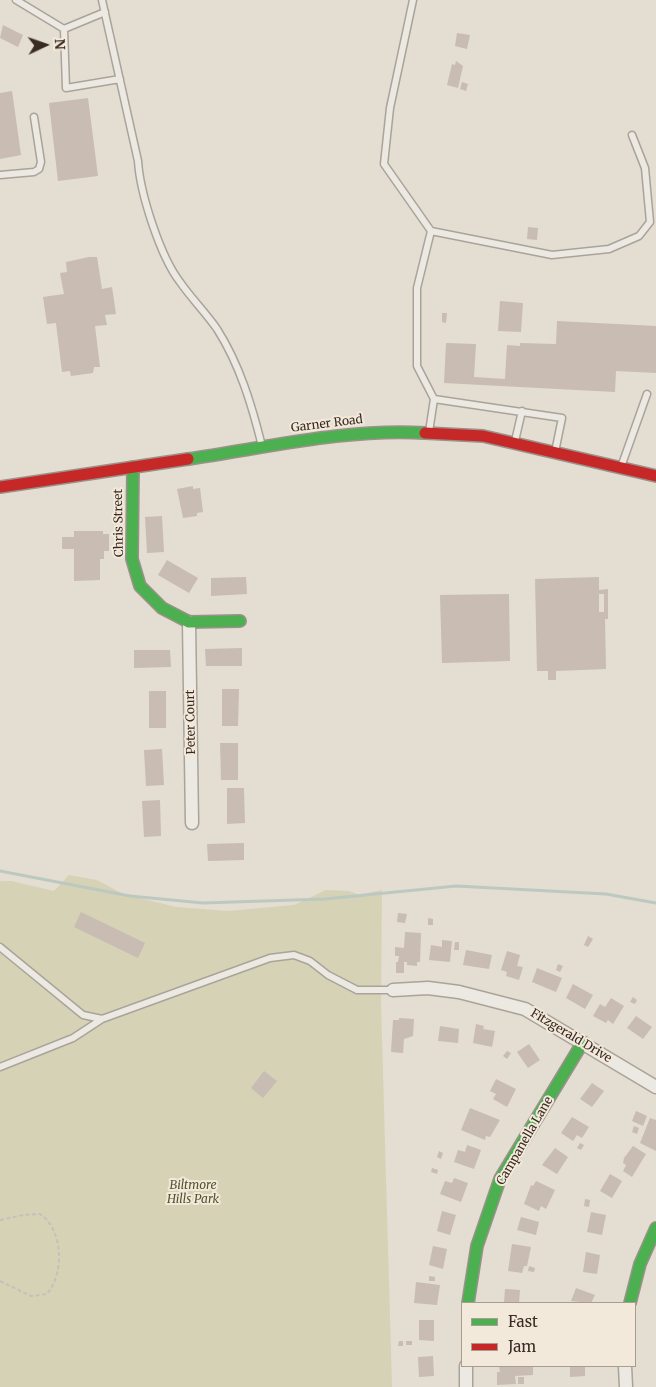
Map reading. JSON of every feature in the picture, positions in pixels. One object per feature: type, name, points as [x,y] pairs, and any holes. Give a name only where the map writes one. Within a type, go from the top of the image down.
[{"type":"main road","name":"Garner Road","points":[[0,487],[356,434],[429,432],[483,436],[656,476]]},
{"type":"main road","name":"Chris Street","points":[[133,467],[132,559],[140,586],[162,608],[189,622],[240,621]]},
{"type":"main road","name":"Campanella Lane","points":[[468,1302],[477,1246],[500,1180],[583,1042]]},
{"type":"main road","points":[[630,1302],[633,1286],[646,1248],[656,1228]]},
{"type":"street","name":"Peter Court","points":[[189,622],[192,822]]},
{"type":"street","name":"Fitzgerald Drive","points":[[393,990],[428,988],[494,1000],[525,1009],[656,1087]]},
{"type":"street","points":[[466,1367],[466,1387]]},
{"type":"street","points":[[625,1367],[626,1387]]},
{"type":"lane","points":[[16,0],[64,29]]},
{"type":"lane","points":[[102,0],[138,161],[139,178],[166,261],[179,281],[218,330],[235,363],[252,408],[263,447]]},
{"type":"lane","points":[[413,0],[390,108],[384,164],[431,231],[552,255],[609,249],[639,236],[650,222],[645,168],[632,135]]},
{"type":"lane","points":[[64,29],[104,12]]},
{"type":"lane","points":[[64,29],[66,88],[120,79]]},
{"type":"lane","points":[[0,176],[34,172],[39,168],[41,162],[34,117]]},
{"type":"lane","points":[[429,432],[434,399],[417,366],[417,288],[431,231]]},
{"type":"lane","points":[[621,468],[647,394]]},
{"type":"lane","points":[[434,399],[522,410],[562,418],[555,452]]},
{"type":"lane","points":[[515,443],[522,410]]},
{"type":"lane","points":[[0,947],[83,1015],[102,1019]]},
{"type":"lane","points":[[0,1067],[73,1038],[102,1019],[270,958],[294,955],[310,961],[328,975],[357,990],[393,990]]},
{"type":"path","points":[[0,1220],[33,1214],[44,1217],[56,1240],[59,1262],[57,1276],[52,1289],[40,1297],[31,1296],[0,1281]]},
{"type":"green space","name":"Biltmore Hills Park","points":[[69,875],[97,880],[123,894],[176,907],[228,911],[294,905],[326,890],[349,891],[359,895],[382,890],[381,1004],[392,1387],[0,1387],[0,881],[11,881],[54,891]]},
{"type":"building","points":[[3,25],[23,35],[18,47],[0,38]]},
{"type":"building","points":[[457,33],[470,35],[467,49],[455,46]]},
{"type":"building","points":[[456,61],[463,66],[458,88],[447,85],[452,64],[455,65]]},
{"type":"building","points":[[462,82],[468,84],[466,91],[460,89]]},
{"type":"building","points":[[12,91],[21,155],[0,159],[0,93]]},
{"type":"building","points":[[88,98],[98,176],[58,181],[49,103]]},
{"type":"building","points":[[528,227],[538,228],[537,240],[527,239]]},
{"type":"building","points":[[97,257],[102,289],[112,287],[116,314],[105,315],[107,325],[95,326],[100,367],[94,367],[93,373],[71,376],[70,371],[62,372],[56,323],[47,324],[43,297],[64,294],[60,273],[67,272],[66,262]]},
{"type":"building","points":[[500,301],[523,303],[521,332],[498,331]]},
{"type":"building","points":[[442,313],[447,313],[446,323],[442,322]]},
{"type":"building","points":[[557,321],[656,326],[656,373],[616,371],[615,392],[444,383],[446,343],[476,344],[474,377],[505,379],[507,345],[520,346],[520,343],[556,344]]},
{"type":"building","points":[[193,486],[193,489],[200,488],[203,512],[197,513],[197,516],[183,518],[177,489]]},
{"type":"building","points":[[162,516],[164,552],[147,553],[145,517]]},
{"type":"building","points":[[74,531],[103,531],[103,534],[109,534],[109,551],[104,551],[104,559],[100,559],[100,580],[74,581],[74,549],[62,549],[62,537],[74,537]]},
{"type":"building","points":[[167,560],[198,578],[189,593],[158,575]]},
{"type":"building","points":[[246,577],[247,594],[211,596],[211,578]]},
{"type":"building","points":[[599,577],[599,590],[608,589],[608,619],[605,619],[606,669],[556,671],[556,680],[548,680],[548,671],[537,671],[535,579]],"holes":[[[599,594],[604,594],[604,612],[599,612]]]},
{"type":"building","points":[[509,594],[510,661],[442,663],[440,595]]},
{"type":"building","points":[[242,648],[242,666],[206,666],[205,649]]},
{"type":"building","points":[[134,650],[170,650],[171,667],[134,668]]},
{"type":"building","points":[[222,689],[239,689],[238,726],[222,726]]},
{"type":"building","points":[[149,691],[166,691],[166,728],[149,728]]},
{"type":"building","points":[[220,743],[238,743],[238,780],[221,780]]},
{"type":"building","points":[[162,749],[164,785],[146,786],[144,750]]},
{"type":"building","points":[[227,788],[244,788],[245,823],[227,824]]},
{"type":"building","points":[[160,800],[161,836],[144,837],[142,801]]},
{"type":"building","points":[[244,843],[244,860],[208,861],[207,844]]},
{"type":"building","points":[[81,912],[145,943],[138,958],[74,927]]},
{"type":"building","points":[[398,913],[407,914],[405,923],[397,922]]},
{"type":"building","points":[[428,918],[433,919],[433,925],[428,925]]},
{"type":"building","points":[[405,932],[421,933],[420,962],[417,962],[417,966],[407,965],[407,962],[404,962],[404,973],[396,973],[396,962],[398,962],[399,956],[395,956],[395,947],[404,948]]},
{"type":"building","points":[[588,936],[593,939],[588,947],[584,945]]},
{"type":"building","points":[[442,940],[452,941],[450,962],[429,960],[431,945],[442,947]]},
{"type":"building","points":[[455,942],[459,942],[459,950],[454,950]]},
{"type":"building","points":[[466,950],[492,955],[489,969],[463,965]]},
{"type":"building","points":[[507,951],[520,955],[517,966],[523,967],[519,980],[506,976],[507,972],[501,970]]},
{"type":"building","points":[[558,964],[563,966],[560,972],[556,970]]},
{"type":"building","points":[[537,968],[562,978],[556,992],[532,982]]},
{"type":"building","points":[[573,984],[593,995],[585,1009],[566,998]]},
{"type":"building","points":[[633,997],[637,1000],[635,1004],[630,1002]]},
{"type":"building","points":[[611,998],[624,1006],[613,1024],[608,1020],[606,1023],[593,1016],[600,1004],[605,1007]]},
{"type":"building","points":[[636,1016],[652,1027],[643,1039],[627,1028]]},
{"type":"building","points":[[399,1018],[414,1019],[413,1036],[404,1039],[403,1053],[391,1052],[393,1020],[399,1020]]},
{"type":"building","points":[[476,1024],[484,1026],[483,1029],[495,1031],[492,1047],[473,1043]]},
{"type":"building","points":[[440,1026],[459,1029],[458,1043],[438,1041]]},
{"type":"building","points":[[529,1044],[540,1060],[528,1068],[517,1052]]},
{"type":"building","points":[[507,1051],[511,1053],[507,1059],[503,1056]]},
{"type":"building","points":[[264,1071],[277,1081],[263,1098],[251,1088]]},
{"type":"building","points":[[496,1079],[516,1089],[507,1107],[493,1099],[496,1094],[490,1091]]},
{"type":"building","points":[[592,1083],[604,1091],[592,1107],[580,1099]]},
{"type":"building","points":[[470,1108],[500,1120],[490,1137],[486,1136],[485,1140],[461,1130]]},
{"type":"building","points":[[636,1111],[647,1116],[643,1126],[632,1121]]},
{"type":"building","points":[[572,1117],[589,1127],[582,1138],[577,1135],[573,1141],[561,1133]]},
{"type":"building","points":[[650,1118],[656,1120],[656,1151],[640,1143]]},
{"type":"building","points":[[634,1126],[639,1128],[637,1134],[632,1132]]},
{"type":"building","points":[[580,1143],[584,1145],[581,1150],[577,1148]]},
{"type":"building","points":[[467,1145],[481,1150],[474,1169],[454,1162],[458,1150],[465,1152]]},
{"type":"building","points":[[633,1146],[646,1154],[632,1177],[623,1171],[626,1165],[623,1163],[624,1158]]},
{"type":"building","points":[[555,1148],[568,1157],[557,1174],[542,1165]]},
{"type":"building","points":[[439,1151],[443,1153],[441,1159],[437,1157]]},
{"type":"building","points":[[432,1168],[438,1170],[437,1174],[431,1172]]},
{"type":"building","points":[[610,1174],[622,1181],[612,1198],[600,1191]]},
{"type":"building","points":[[454,1178],[468,1183],[461,1202],[440,1194],[445,1181],[452,1183]]},
{"type":"building","points":[[536,1181],[555,1190],[546,1209],[541,1206],[539,1211],[524,1204],[531,1185],[533,1186]]},
{"type":"building","points":[[585,1199],[590,1200],[589,1207],[584,1206]]},
{"type":"building","points":[[442,1211],[456,1215],[450,1235],[437,1231]]},
{"type":"building","points":[[591,1212],[606,1215],[602,1235],[587,1232]]},
{"type":"building","points":[[521,1217],[539,1222],[536,1235],[517,1230]]},
{"type":"building","points":[[512,1244],[531,1247],[527,1266],[524,1266],[522,1273],[508,1271]]},
{"type":"building","points":[[433,1246],[447,1249],[443,1269],[429,1265]]},
{"type":"building","points":[[586,1252],[600,1255],[597,1274],[583,1272]]},
{"type":"building","points":[[529,1266],[535,1268],[534,1272],[528,1271]]},
{"type":"building","points":[[429,1276],[435,1277],[435,1281],[429,1281]]},
{"type":"building","points":[[416,1282],[440,1285],[437,1305],[414,1303]]},
{"type":"building","points":[[576,1288],[595,1295],[592,1302],[571,1301]]},
{"type":"building","points":[[505,1289],[520,1290],[519,1302],[504,1302]]},
{"type":"building","points":[[419,1320],[434,1320],[434,1341],[419,1340]]},
{"type":"building","points":[[399,1341],[403,1341],[403,1346],[398,1346]]},
{"type":"building","points":[[406,1341],[412,1341],[412,1345],[406,1345]]},
{"type":"building","points":[[433,1356],[434,1376],[419,1377],[418,1357]]},
{"type":"building","points":[[499,1367],[533,1367],[533,1375],[515,1376],[516,1384],[497,1385],[497,1372],[500,1372]]},
{"type":"building","points":[[570,1367],[585,1367],[585,1376],[570,1377]]},
{"type":"building","points":[[518,1377],[524,1377],[524,1384],[518,1384]]},
{"type":"waterway","points":[[0,871],[130,896],[203,903],[325,899],[456,886],[606,894],[656,903]]},
{"type":"traffic: fast","points":[[188,459],[336,436],[366,433],[425,433]]},
{"type":"traffic: fast","points":[[133,467],[132,559],[140,586],[162,608],[189,622],[240,621]]},
{"type":"traffic: fast","points":[[468,1302],[477,1246],[500,1179],[583,1042]]},
{"type":"traffic: fast","points":[[630,1302],[640,1264],[656,1228]]},
{"type":"traffic: jam","points":[[425,433],[483,436],[656,476]]},
{"type":"traffic: jam","points":[[0,487],[188,459]]}]
